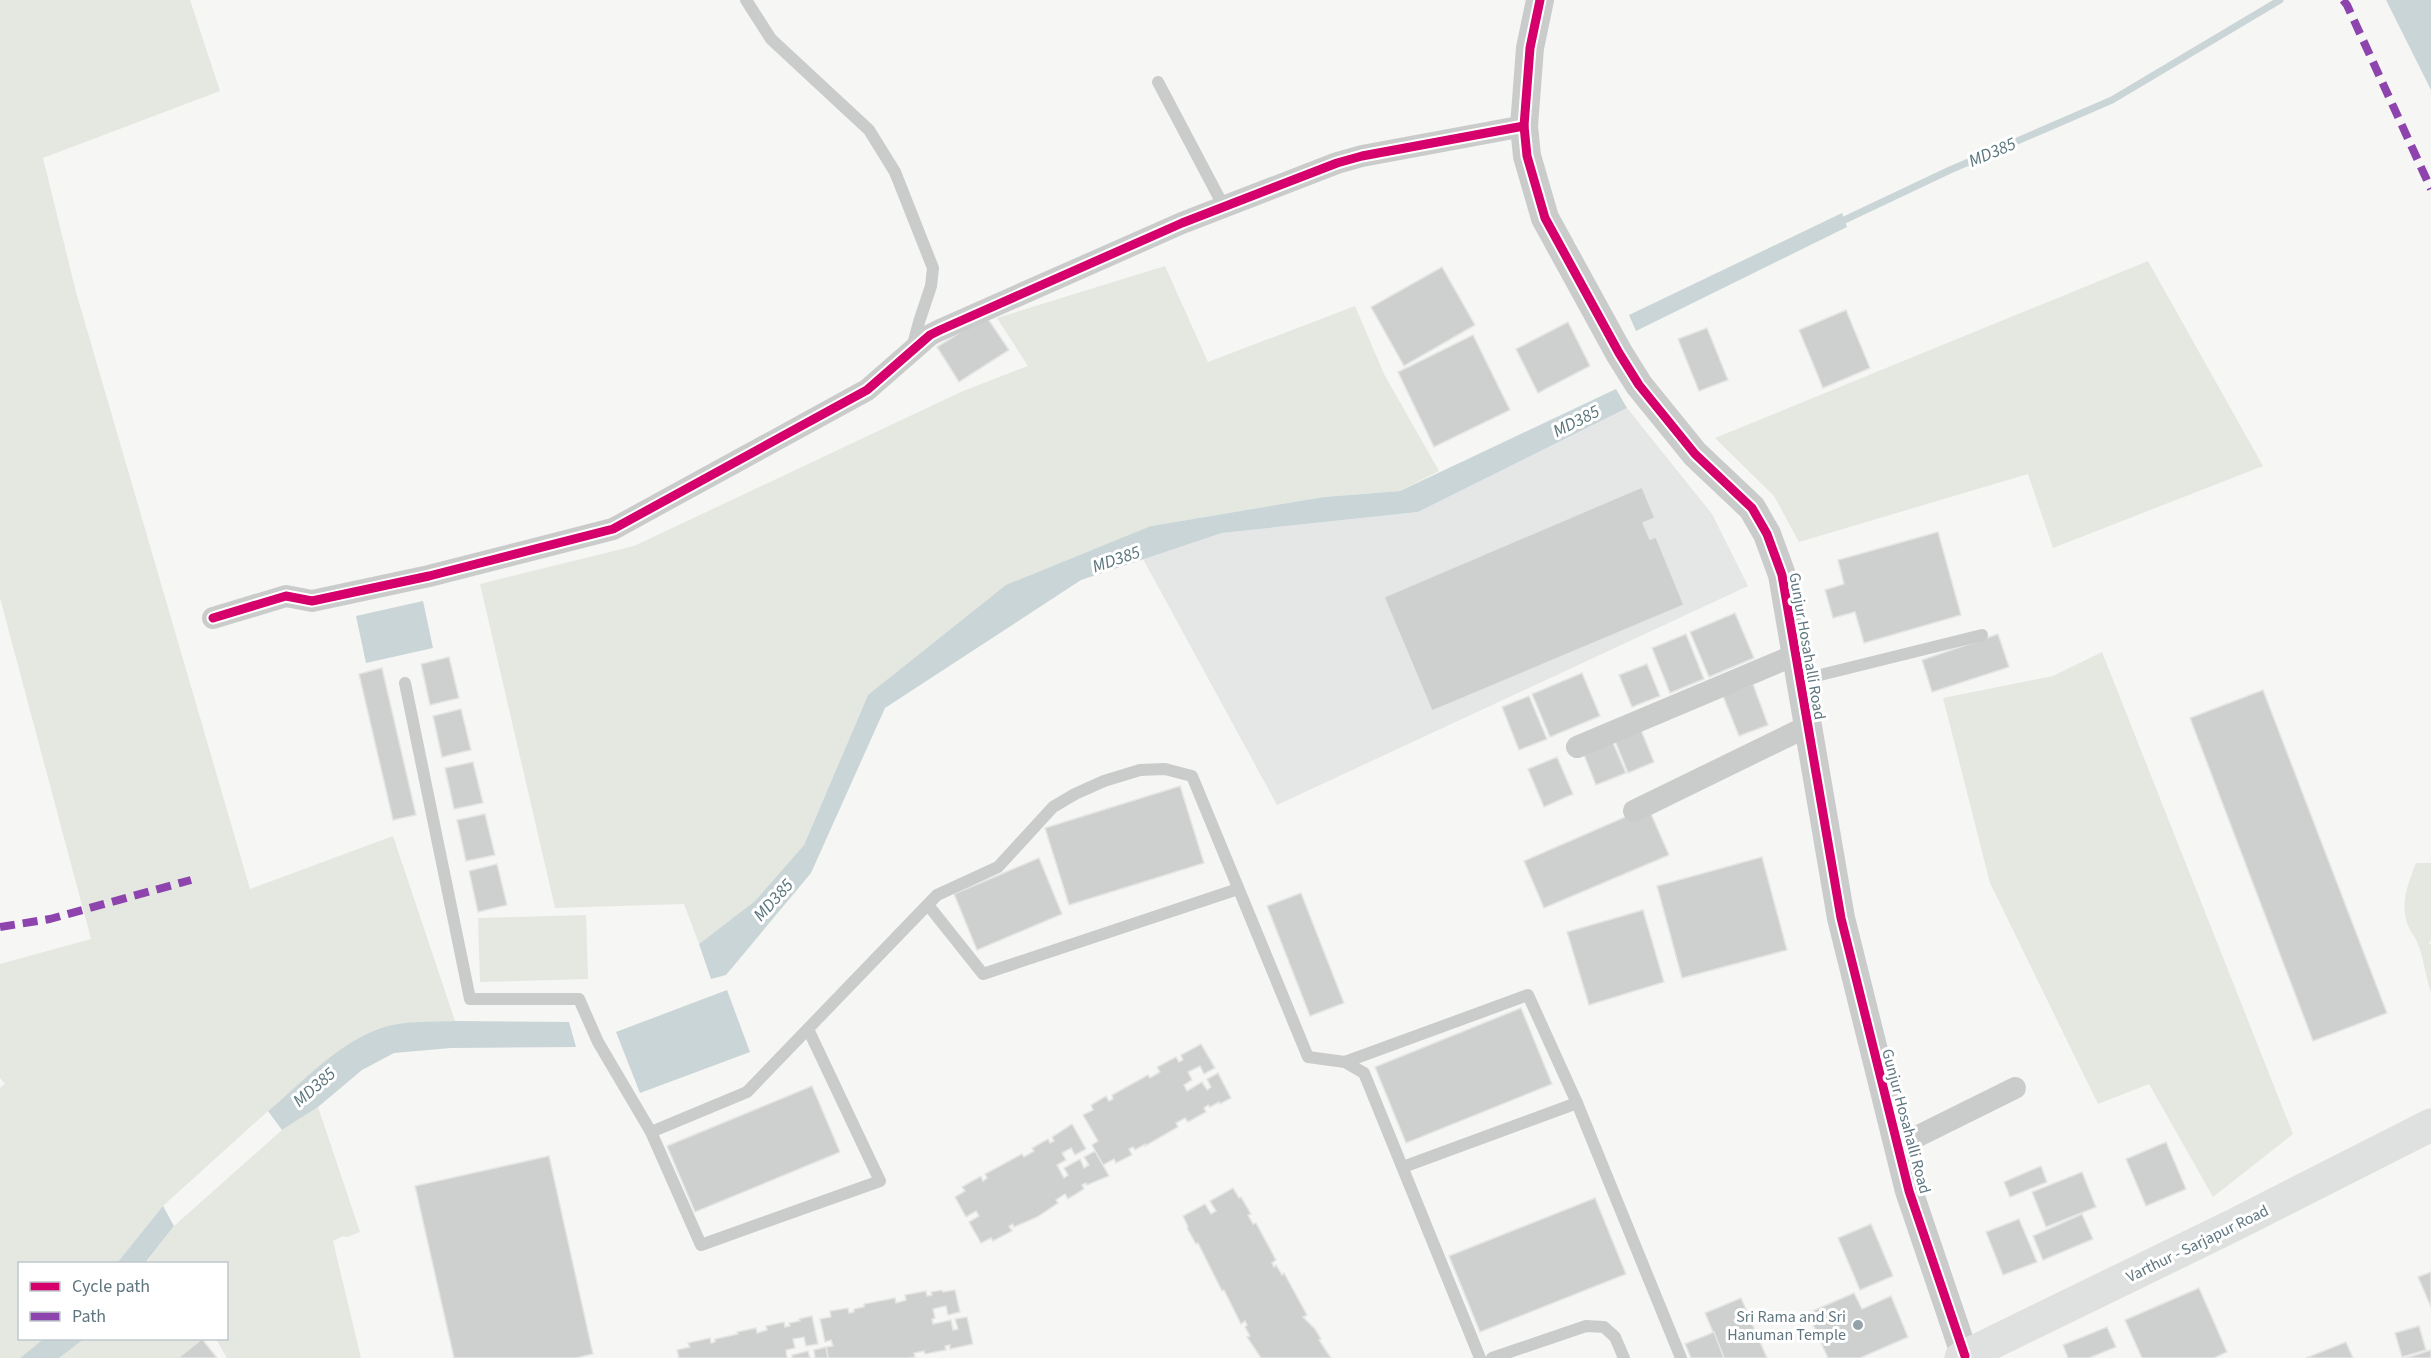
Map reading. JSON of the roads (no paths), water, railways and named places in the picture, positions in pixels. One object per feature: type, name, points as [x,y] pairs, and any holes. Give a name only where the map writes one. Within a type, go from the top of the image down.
[{"type":"main road","name":"Varthur - Sarjapur Road","points":[[1963,1357],[2236,1224],[2431,1125]]},
{"type":"street","name":"Gunjur Hosahalli Road","points":[[1540,0],[1530,48],[1524,126],[1527,156],[1545,218],[1619,354],[1639,385],[1695,454],[1752,508],[1767,534],[1782,575],[1840,918],[1909,1191],[1963,1357]]},
{"type":"street","points":[[213,618],[286,596],[312,601],[429,576],[613,529],[867,390],[940,330],[1182,223],[1362,156],[1524,126]]},
{"type":"street","points":[[1577,747],[1797,668]]},
{"type":"street","points":[[1634,811],[1808,726]]},
{"type":"street","points":[[1898,1146],[2015,1088]]},
{"type":"lane","points":[[746,0],[771,39],[869,130],[895,172],[933,268],[931,286],[918,322],[911,352]]},
{"type":"lane","points":[[1158,82],[1224,207]]},
{"type":"lane","points":[[1797,668],[1982,635]]},
{"type":"lane","points":[[405,683],[470,999],[579,999],[598,1042],[651,1132],[701,1245],[880,1181],[808,1029]]},
{"type":"lane","points":[[651,1132],[747,1092],[937,895],[998,867],[1053,807],[1104,781],[1140,770],[1165,769],[1192,776],[1308,1057],[1345,1062],[1365,1073],[1480,1358]]},
{"type":"lane","points":[[928,905],[983,974],[1238,889]]},
{"type":"lane","points":[[1345,1062],[1528,995],[1577,1104],[1681,1358]]},
{"type":"lane","points":[[1403,1167],[1577,1104]]},
{"type":"lane","points":[[1492,1358],[1586,1326],[1604,1327],[1615,1337],[1624,1358]]},
{"type":"water","points":[[2386,0],[2431,0],[2431,90]]},
{"type":"water","points":[[1842,213],[1847,227],[1636,331],[1629,315]]},
{"type":"water","points":[[1616,389],[1627,408],[1418,512],[1222,533],[1081,580],[885,708],[811,873],[726,975],[711,979],[699,944],[755,901],[804,845],[868,695],[1006,585],[1151,526],[1324,497],[1400,491]]},
{"type":"water","points":[[423,601],[433,648],[366,663],[356,616]]},
{"type":"water","points":[[727,990],[750,1052],[640,1093],[616,1032]]},
{"type":"water","points":[[455,1021],[569,1022],[576,1047],[451,1048],[394,1053],[362,1070],[318,1107],[282,1130],[268,1111],[319,1066],[361,1037],[395,1025]]},
{"type":"water","points":[[163,1206],[174,1226],[146,1262],[118,1262]]},
{"type":"water","points":[[42,1340],[83,1340],[59,1358],[20,1358]]},
{"type":"waterway","name":"MD385","points":[[1838,223],[1950,170],[2112,100],[2280,0]]},
{"type":"place","name":"Sri Rama and Sri Hanuman Temple","points":[[1858,1325]]}]
